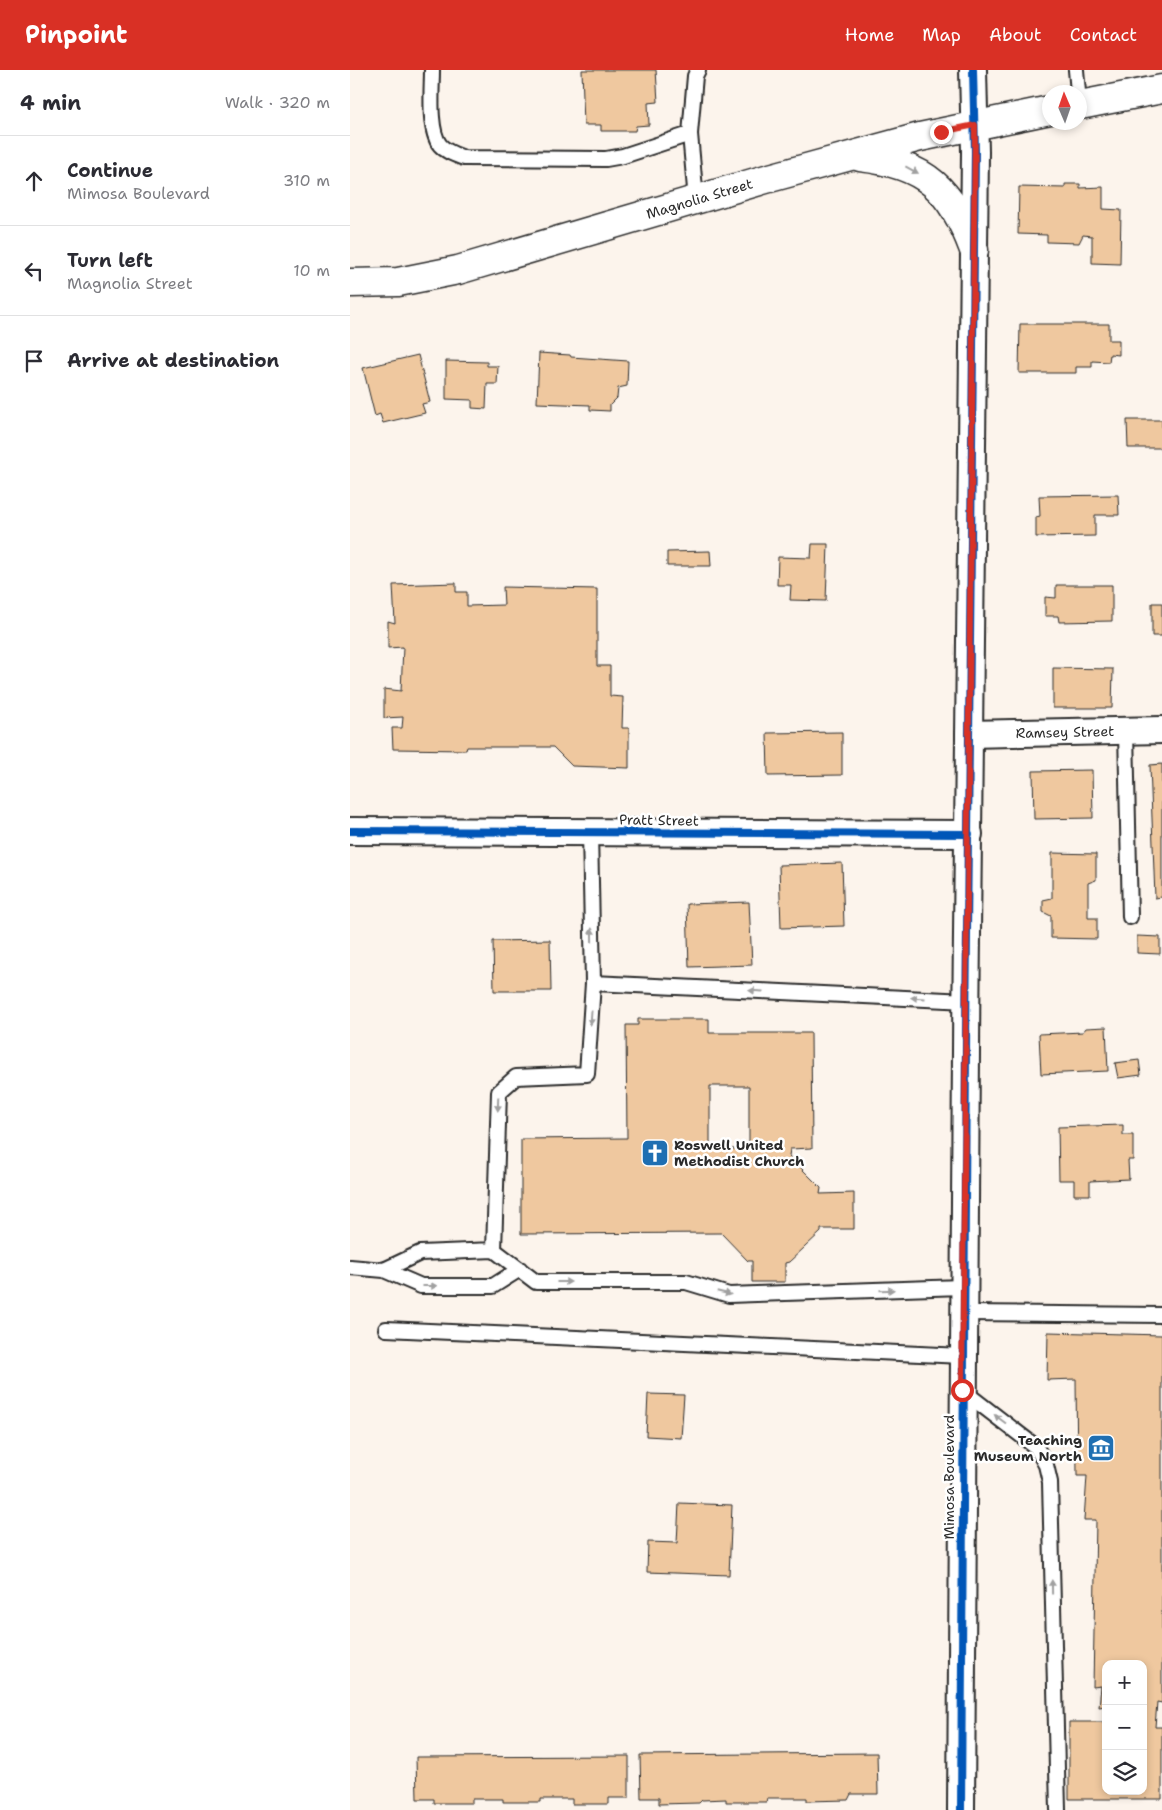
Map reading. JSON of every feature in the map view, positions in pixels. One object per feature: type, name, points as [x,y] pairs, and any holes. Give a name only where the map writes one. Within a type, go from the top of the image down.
[{"type":"main road","points":[[1087,104],[1162,89]]},
{"type":"main road","name":"Magnolia Street","points":[[350,283],[398,282],[458,270],[920,136],[1042,112]]},
{"type":"main road","points":[[848,156],[881,159],[904,165],[934,183],[950,201],[965,226],[974,250]]},
{"type":"street","name":"Mimosa Boulevard","points":[[960,1810],[962,1300],[969,834],[975,125],[973,70]]},
{"type":"street","name":"Ramsey Street","points":[[969,734],[1162,730]]},
{"type":"street","name":"Pratt Street","points":[[350,831],[969,834]]},
{"type":"lane","points":[[432,70],[433,131],[440,145],[450,153],[464,158],[606,159],[623,156],[690,134]]},
{"type":"lane","points":[[696,200],[690,134],[695,76],[698,70]]},
{"type":"lane","points":[[1076,70],[1077,85]]},
{"type":"lane","points":[[1126,731],[1130,917]]},
{"type":"lane","points":[[494,1250],[498,1092],[516,1077],[587,1074],[593,983],[590,831]]},
{"type":"lane","points":[[593,983],[967,1000]]},
{"type":"lane","points":[[384,1270],[420,1253],[494,1250],[536,1282],[686,1282],[729,1295],[962,1300],[1162,1315]]},
{"type":"lane","points":[[350,1267],[384,1270],[421,1286],[493,1286],[520,1269]]},
{"type":"lane","points":[[386,1329],[962,1356]]},
{"type":"lane","points":[[962,1390],[1036,1447],[1046,1465],[1050,1482],[1058,1810]]},
{"type":"building","points":[[582,70],[656,70],[658,102],[648,103],[649,125],[636,126],[635,131],[601,131],[601,125],[584,125]]},
{"type":"building","points":[[1065,184],[1080,184],[1080,188],[1103,187],[1103,209],[1121,210],[1120,264],[1092,263],[1092,236],[1083,235],[1079,243],[1047,242],[1047,235],[1018,234],[1019,187],[1065,188]]},
{"type":"building","points":[[1020,324],[1109,324],[1109,340],[1119,340],[1119,355],[1110,354],[1109,362],[1092,361],[1092,367],[1076,367],[1076,373],[1019,373]]},
{"type":"building","points":[[539,353],[628,361],[627,386],[618,388],[617,398],[610,405],[610,411],[590,410],[590,405],[537,403]]},
{"type":"building","points":[[418,355],[430,402],[422,404],[425,413],[383,423],[380,414],[375,416],[363,368]]},
{"type":"building","points":[[446,361],[487,362],[487,366],[498,366],[497,384],[487,384],[486,409],[472,408],[472,400],[446,399]]},
{"type":"building","points":[[1127,420],[1162,420],[1162,448],[1128,448]]},
{"type":"building","points":[[1118,495],[1119,515],[1095,515],[1095,536],[1036,537],[1036,517],[1040,516],[1039,496]]},
{"type":"building","points":[[812,544],[828,544],[826,601],[790,600],[791,585],[777,585],[778,557],[811,558]]},
{"type":"building","points":[[710,551],[711,566],[667,566],[667,552]]},
{"type":"building","points":[[456,583],[456,592],[467,592],[467,606],[504,605],[503,587],[597,589],[597,666],[610,666],[610,696],[623,697],[622,728],[629,728],[629,768],[572,766],[553,747],[467,747],[466,750],[393,749],[392,728],[402,728],[403,717],[384,718],[384,689],[401,691],[403,647],[388,648],[388,621],[395,623],[393,585]]},
{"type":"building","points":[[1056,585],[1112,585],[1112,621],[1059,622],[1058,616],[1045,616],[1045,597],[1056,598]]},
{"type":"building","points":[[1152,603],[1162,603],[1162,636],[1152,636]]},
{"type":"building","points":[[1053,668],[1113,669],[1112,708],[1053,708]]},
{"type":"building","points":[[842,732],[842,775],[768,776],[767,733]]},
{"type":"building","points":[[1162,764],[1162,897],[1155,898],[1150,765]]},
{"type":"building","points":[[1092,770],[1093,818],[1034,819],[1033,771]]},
{"type":"building","points":[[1052,853],[1096,854],[1096,880],[1088,883],[1088,918],[1097,918],[1097,939],[1051,938],[1051,916],[1043,912],[1043,900],[1052,898]]},
{"type":"building","points":[[842,863],[844,926],[781,928],[779,865]]},
{"type":"building","points":[[749,902],[752,965],[689,967],[687,904]]},
{"type":"building","points":[[1137,936],[1160,937],[1160,954],[1137,953]]},
{"type":"building","points":[[550,940],[551,991],[494,991],[493,941]]},
{"type":"building","name":"Roswell United Methodist Church","points":[[638,1019],[709,1019],[709,1033],[811,1033],[812,1148],[790,1149],[789,1156],[821,1188],[820,1194],[854,1193],[854,1229],[821,1229],[821,1232],[789,1262],[785,1263],[785,1282],[752,1282],[752,1261],[748,1261],[721,1233],[521,1234],[521,1139],[627,1138],[626,1025],[638,1025]],"holes":[[[710,1086],[749,1086],[749,1149],[710,1149]]]},
{"type":"building","points":[[1106,1027],[1108,1071],[1041,1074],[1039,1034],[1083,1032],[1086,1028]]},
{"type":"building","points":[[1139,1060],[1141,1075],[1118,1078],[1115,1063]]},
{"type":"building","points":[[1123,1125],[1123,1135],[1133,1135],[1133,1160],[1128,1160],[1129,1179],[1090,1181],[1090,1195],[1074,1195],[1074,1180],[1059,1180],[1058,1127]]},
{"type":"building","points":[[1048,1332],[1162,1335],[1162,1703],[1157,1702],[1155,1727],[1162,1727],[1162,1799],[1069,1799],[1069,1722],[1102,1722],[1102,1795],[1147,1795],[1147,1660],[1102,1660],[1102,1707],[1099,1707],[1101,1686],[1093,1687],[1096,1520],[1084,1520],[1087,1476],[1077,1476],[1076,1379],[1047,1380]]},
{"type":"building","points":[[648,1394],[684,1395],[681,1438],[646,1436]]},
{"type":"building","points":[[679,1503],[732,1505],[729,1575],[647,1572],[648,1542],[677,1543]]},
{"type":"building","points":[[877,1753],[878,1794],[851,1794],[848,1800],[807,1801],[807,1798],[767,1798],[766,1802],[726,1802],[726,1799],[702,1800],[699,1803],[659,1804],[659,1798],[641,1798],[640,1755]]},
{"type":"building","points":[[629,1756],[629,1798],[609,1798],[609,1804],[572,1804],[572,1799],[541,1799],[541,1802],[503,1802],[503,1799],[472,1799],[472,1803],[434,1803],[434,1799],[417,1799],[416,1757]]},
{"type":"cycle path","points":[[961,1810],[975,152],[973,70]]},
{"type":"cycle path","points":[[350,831],[969,834]]},
{"type":"place","name":"Roswell United Methodist Church","points":[[655,1153]]},
{"type":"place","name":"Teaching Museum North","points":[[1101,1448]]},
{"type":"route","points":[[941,132],[975,125],[962,1390]]}]
